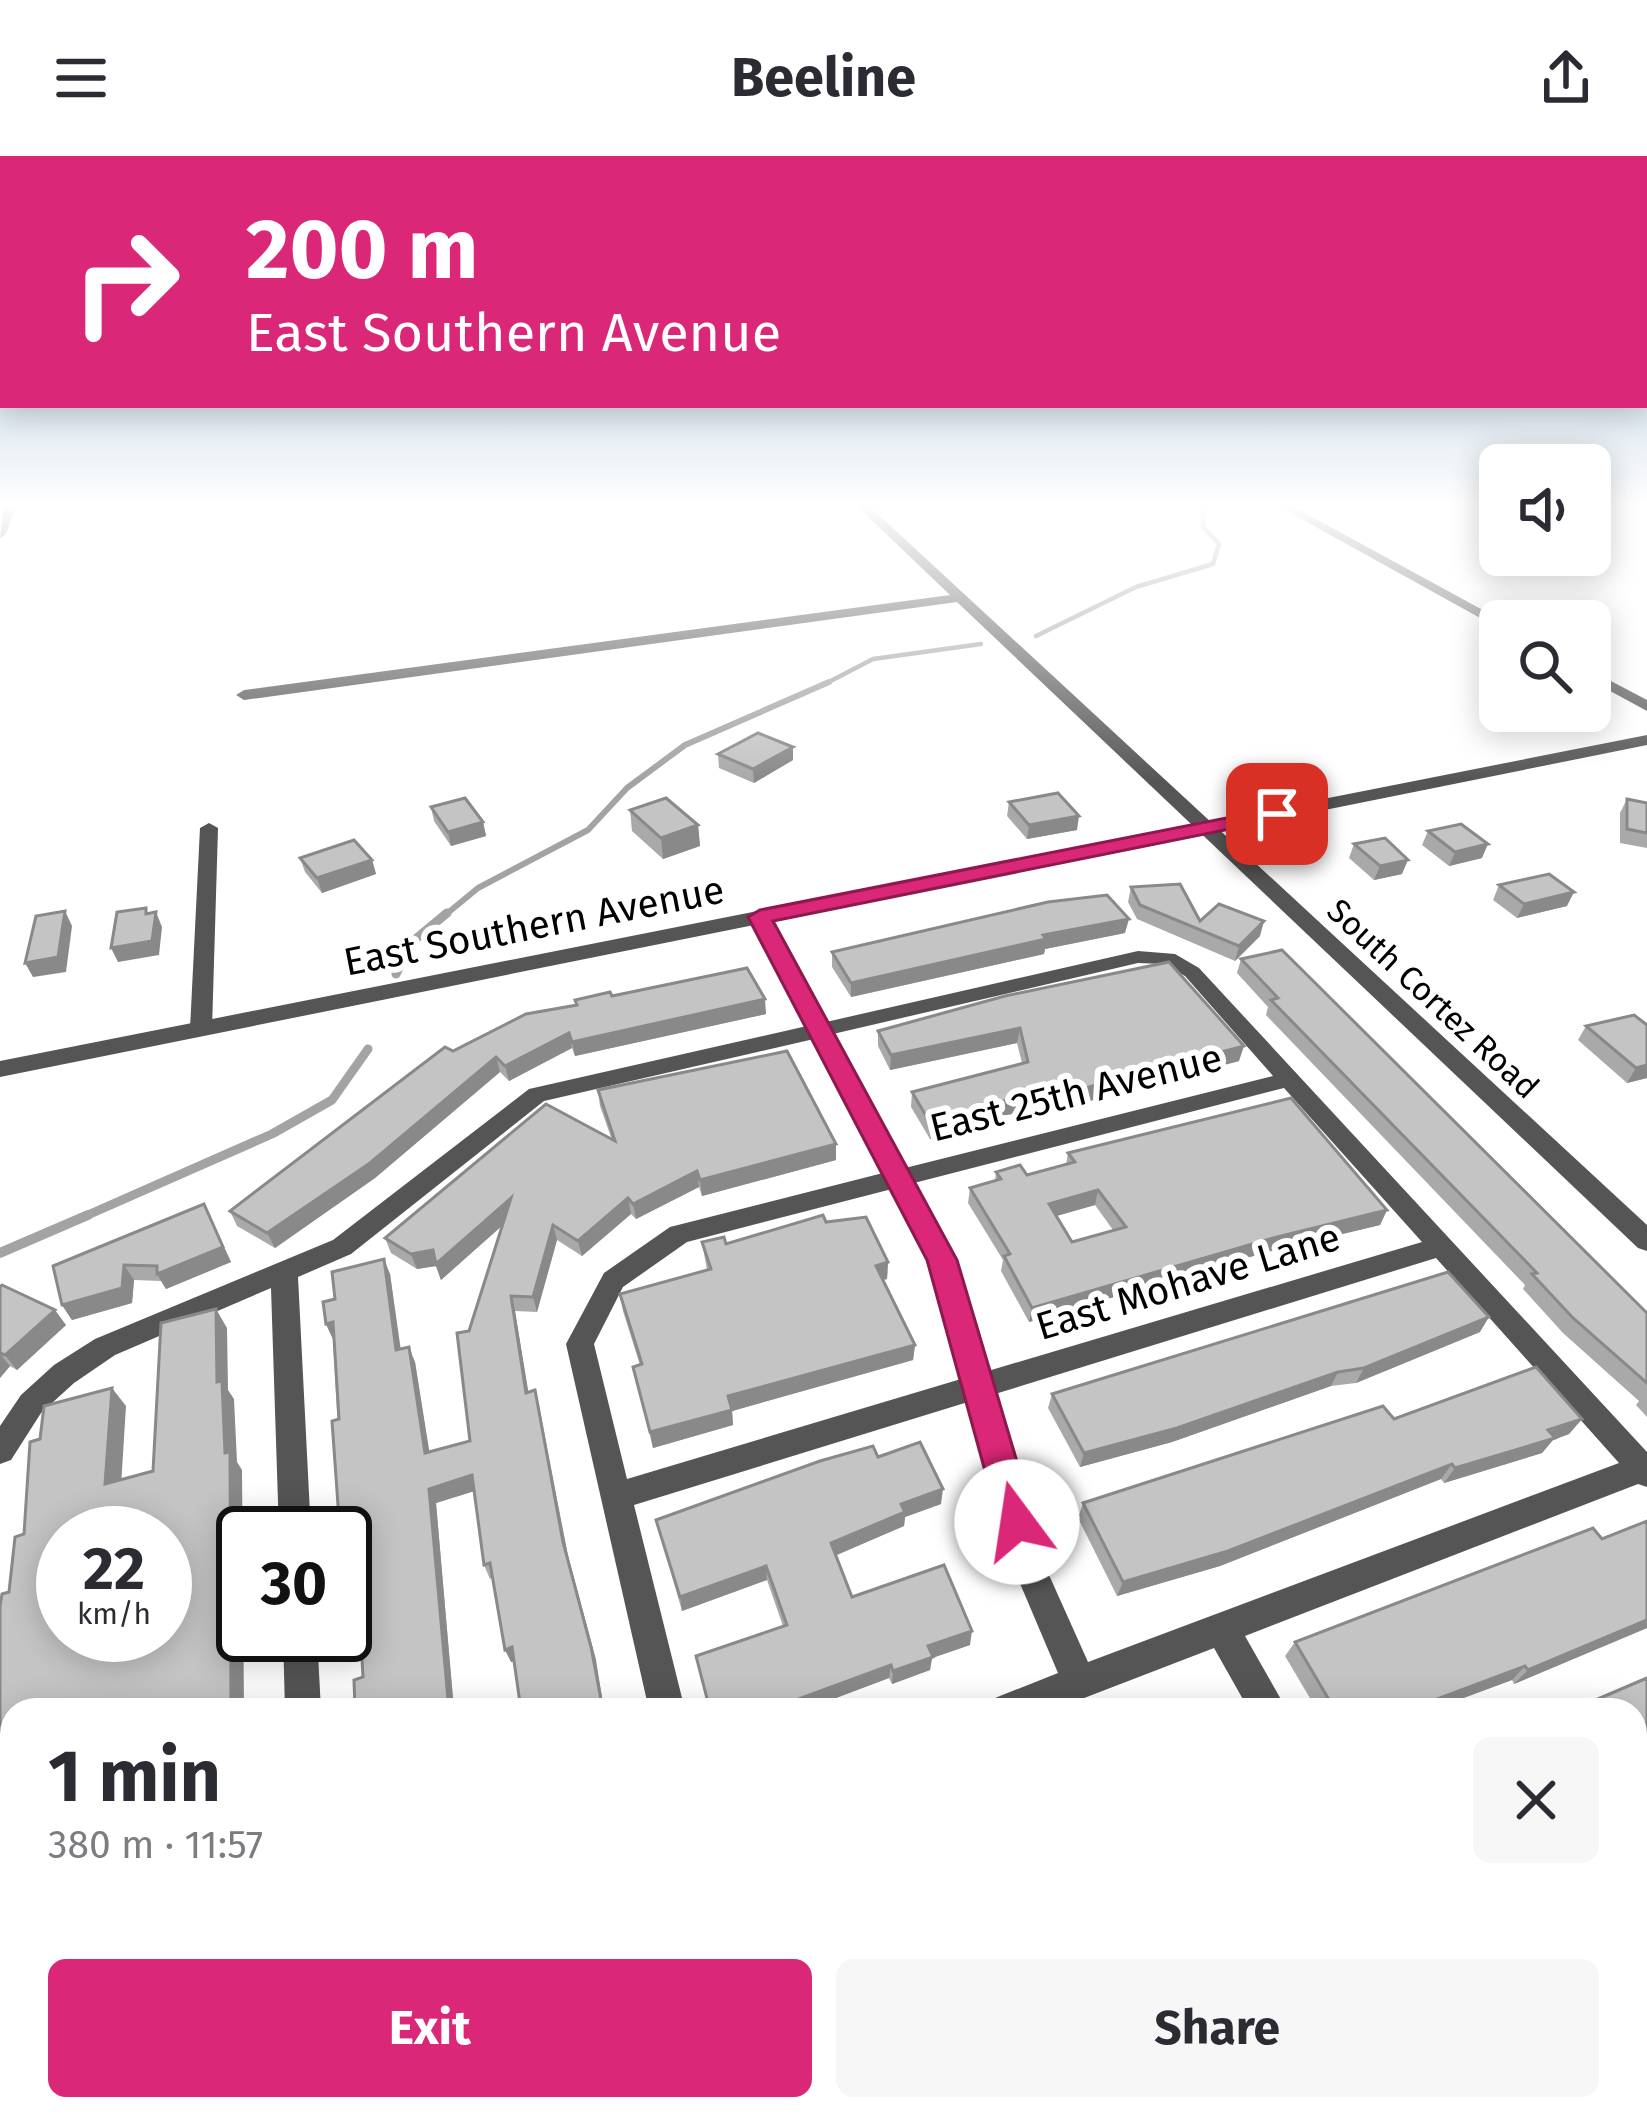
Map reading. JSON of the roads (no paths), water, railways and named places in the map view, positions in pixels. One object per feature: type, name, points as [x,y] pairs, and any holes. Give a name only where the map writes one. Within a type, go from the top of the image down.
[{"type":"street","points":[[244,695],[956,598]]},
{"type":"street","name":"South Cortez Road","points":[[962,598],[1647,1241]]},
{"type":"street","points":[[1450,598],[1479,613]]},
{"type":"street","points":[[1611,686],[1647,706]]},
{"type":"street","name":"East Southern Avenue","points":[[0,1069],[1647,740]]},
{"type":"street","points":[[201,1029],[209,828]]},
{"type":"street","points":[[760,917],[942,1260],[982,1385],[1029,1568],[1079,1682]]},
{"type":"street","points":[[0,1450],[32,1404],[105,1347],[342,1247],[537,1095],[1138,957],[1168,958],[1192,972],[1645,1471],[1037,1698]]},
{"type":"street","name":"East 25th Avenue","points":[[614,1497],[580,1344],[613,1280],[679,1234],[1290,1079]]},
{"type":"street","name":"East Mohave Lane","points":[[614,1497],[1440,1247]]},
{"type":"street","points":[[284,1272],[295,1506]]},
{"type":"street","points":[[614,1497],[664,1698]]},
{"type":"street","points":[[1222,1629],[1262,1698]]},
{"type":"street","points":[[301,1662],[303,1698]]},
{"type":"waterway","points":[[1036,636],[1114,598]]},
{"type":"waterway","points":[[828,683],[873,659],[981,644]]},
{"type":"waterway","points":[[444,916],[478,888],[588,830],[627,788],[685,745],[828,683]]},
{"type":"waterway","points":[[823,685],[828,683]]},
{"type":"waterway","points":[[396,974],[412,942],[447,913]]},
{"type":"waterway","points":[[81,1218],[272,1134],[332,1100],[368,1049]]},
{"type":"waterway","points":[[0,1253],[88,1215]]}]
